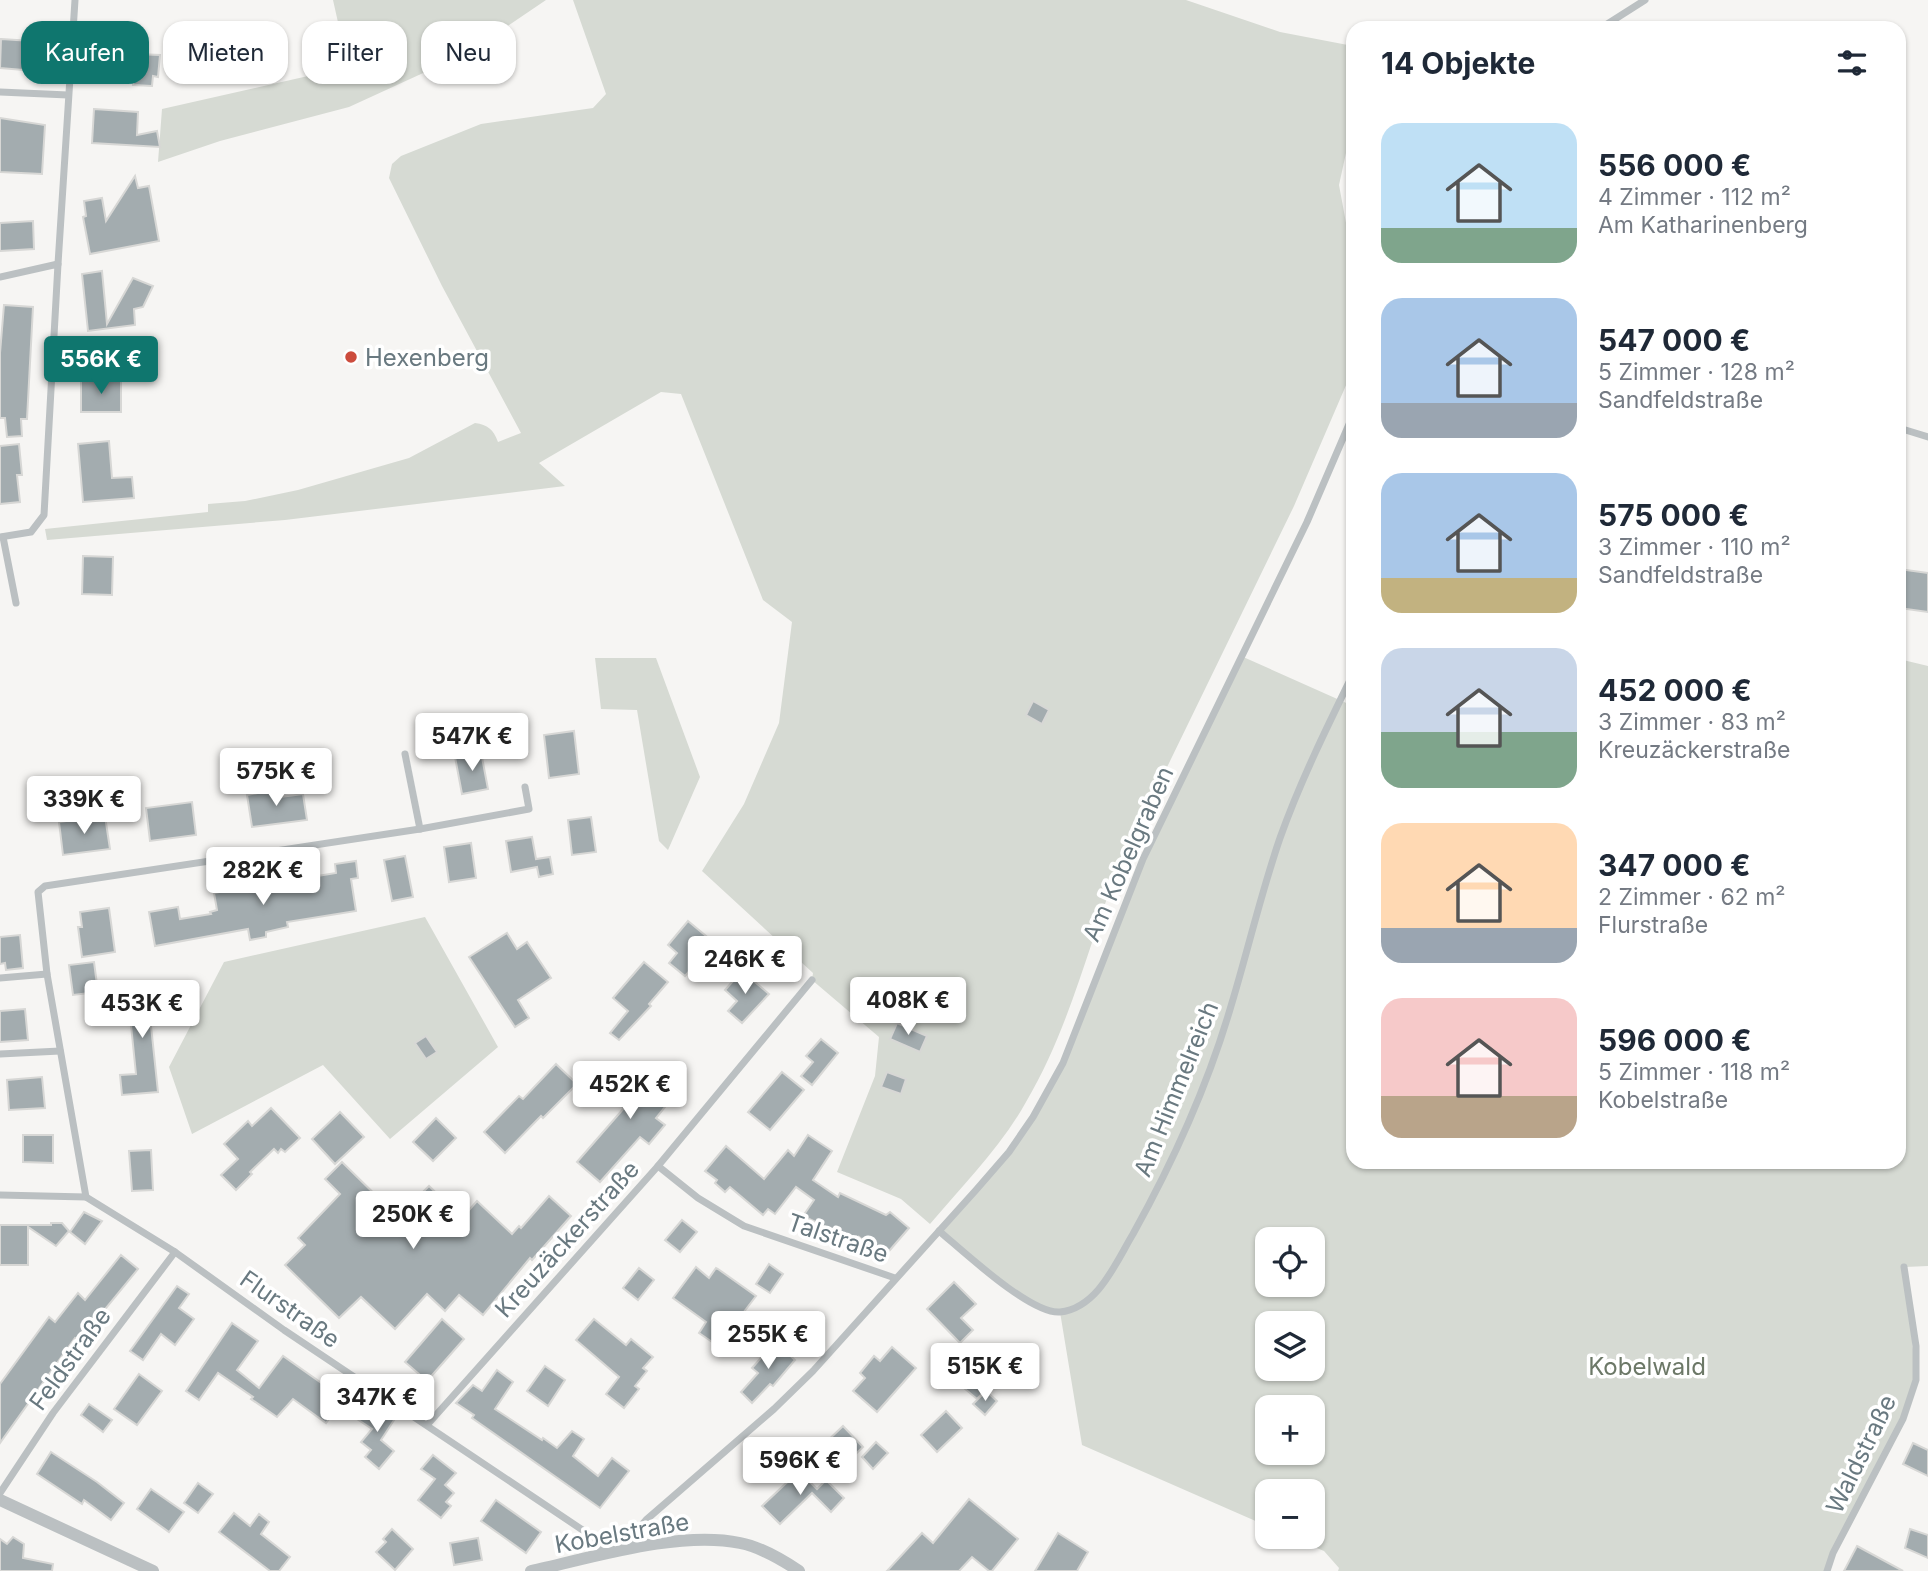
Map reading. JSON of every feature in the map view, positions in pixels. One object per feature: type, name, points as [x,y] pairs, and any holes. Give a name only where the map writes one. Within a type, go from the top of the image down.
[{"type":"street","points":[[16,603],[2,537],[31,532],[44,515],[75,0]]},
{"type":"street","points":[[1612,21],[1644,0]]},
{"type":"street","points":[[0,92],[68,95]]},
{"type":"street","points":[[0,277],[58,264]]},
{"type":"street","points":[[1906,430],[1928,437]]},
{"type":"street","name":"Am Kobelgraben","points":[[895,1278],[1009,1152],[1055,1080],[1143,859],[1307,522],[1346,431]]},
{"type":"street","name":"Am Himmelreich","points":[[939,1231],[1027,1301],[1049,1311],[1060,1312],[1087,1300],[1109,1276],[1154,1196],[1197,1101],[1231,1007],[1258,906],[1281,835],[1346,690]]},
{"type":"street","points":[[405,754],[420,829]]},
{"type":"street","points":[[0,1195],[86,1197],[47,974],[38,891],[45,886],[420,829],[529,809],[525,787]]},
{"type":"street","points":[[0,978],[47,974]]},
{"type":"street","name":"Kreuzäckerstraße","points":[[428,1424],[658,1166],[812,980]]},
{"type":"street","points":[[0,1054],[60,1051]]},
{"type":"street","name":"Talstraße","points":[[629,1550],[638,1529],[646,1520],[779,1404],[818,1365],[895,1278],[744,1226],[698,1198],[658,1166]]},
{"type":"street","name":"Flurstraße","points":[[86,1197],[175,1252],[284,1330],[590,1535],[599,1545],[603,1556]]},
{"type":"street","name":"Feldstraße","points":[[0,1493],[53,1413],[175,1252]]},
{"type":"street","name":"Waldstraße","points":[[1827,1571],[1833,1553],[1903,1419],[1916,1380],[1916,1346],[1904,1267]]},
{"type":"street","points":[[0,1500],[153,1571]]},
{"type":"street","name":"Kobelstraße","points":[[531,1571],[660,1544],[721,1540],[760,1549],[799,1571]]},
{"type":"green space","points":[[333,0],[546,0],[515,21],[421,21],[421,74],[407,80],[407,21],[338,21]]},
{"type":"green space","points":[[573,0],[1186,0],[1280,32],[1346,45],[1346,153],[1339,185],[1346,223],[1346,385],[1294,506],[1118,868],[1066,1017],[1041,1074],[1005,1135],[930,1224],[901,1199],[837,1172],[875,1076],[879,1037],[812,980],[813,973],[702,871],[744,804],[779,723],[792,622],[763,600],[681,394],[661,392],[539,463],[565,486],[285,520],[47,540],[45,529],[208,512],[208,504],[245,501],[298,490],[409,458],[475,423],[490,428],[498,442],[521,433],[442,286],[389,178],[392,164],[401,156],[481,124],[593,108],[606,94]]},
{"type":"green space","points":[[302,77],[302,84],[399,84],[349,107],[220,141],[158,162],[162,109],[273,84],[288,84],[288,81]]},
{"type":"green space","name":"Kobelwald","points":[[1241,656],[1346,703],[1346,1169],[1906,1169],[1906,661],[1928,666],[1928,1266],[1905,1267],[1916,1380],[1903,1419],[1827,1571],[1338,1571],[1339,1568],[1319,1549],[1325,1549],[1325,1479],[1255,1479],[1255,1521],[1082,1445],[1060,1312],[1038,1308],[939,1231],[1009,1152],[1055,1080],[1143,859]]},
{"type":"green space","points":[[595,658],[656,658],[700,777],[668,850],[659,841],[637,710],[601,709]]},
{"type":"green space","points":[[425,917],[498,1047],[390,1139],[323,1065],[192,1134],[169,1067],[224,962]]},
{"type":"building","points":[[1,39],[21,40],[21,70],[0,68]]},
{"type":"building","points":[[149,55],[160,55],[158,77],[153,76],[152,86],[133,85],[149,84]]},
{"type":"building","points":[[94,109],[138,112],[137,135],[157,131],[160,147],[92,143]]},
{"type":"building","points":[[0,118],[45,125],[42,174],[0,172]]},
{"type":"building","points":[[135,176],[138,188],[149,186],[159,241],[90,254],[83,217],[86,216],[84,201],[102,198],[106,221]]},
{"type":"building","points":[[33,221],[34,249],[0,251],[0,223]]},
{"type":"building","points":[[102,271],[107,324],[133,278],[153,286],[143,307],[134,309],[135,325],[88,331],[82,274]]},
{"type":"building","points":[[4,305],[33,307],[27,419],[21,419],[22,436],[7,437],[5,418],[0,418],[0,353]]},
{"type":"building","points":[[81,380],[121,381],[121,412],[81,412]]},
{"type":"building","points":[[109,441],[112,478],[132,477],[134,498],[83,502],[78,444]]},
{"type":"building","points":[[19,444],[22,475],[17,475],[20,502],[0,504],[0,446]]},
{"type":"building","points":[[83,556],[113,557],[112,595],[82,594]]},
{"type":"building","points":[[1906,570],[1928,573],[1928,612],[1906,609]]},
{"type":"building","points":[[1033,701],[1049,710],[1042,724],[1026,715]]},
{"type":"building","points":[[574,731],[579,774],[549,778],[544,735]]},
{"type":"building","points":[[481,752],[488,789],[462,794],[455,757]]},
{"type":"building","points":[[279,789],[281,797],[303,794],[307,820],[252,827],[247,795]]},
{"type":"building","points":[[192,802],[196,835],[150,841],[146,808]]},
{"type":"building","points":[[105,816],[110,849],[63,855],[59,822]]},
{"type":"building","points":[[591,817],[596,852],[572,855],[568,820]]},
{"type":"building","points":[[532,837],[536,859],[550,857],[553,874],[539,877],[537,867],[511,872],[506,841]]},
{"type":"building","points":[[471,843],[476,878],[449,882],[444,847]]},
{"type":"building","points":[[405,856],[413,897],[392,901],[384,860]]},
{"type":"building","points":[[356,861],[358,878],[351,879],[356,911],[287,922],[288,927],[266,932],[266,937],[250,940],[248,929],[155,946],[149,912],[178,907],[180,919],[211,914],[210,912],[217,910],[214,893],[265,884],[264,879],[304,871],[305,878],[336,873],[335,864]]},
{"type":"building","points":[[109,908],[115,952],[82,957],[78,927],[82,927],[80,912]]},
{"type":"building","points":[[688,921],[718,946],[698,970],[693,967],[685,976],[669,963],[677,953],[668,945]]},
{"type":"building","points":[[507,933],[517,949],[527,942],[551,978],[518,1000],[529,1018],[515,1027],[469,957]]},
{"type":"building","points":[[20,935],[23,968],[6,970],[5,963],[0,964],[0,937]]},
{"type":"building","points":[[94,962],[98,992],[73,995],[69,965]]},
{"type":"building","points":[[644,962],[668,982],[649,1004],[651,1006],[619,1040],[610,1033],[628,1011],[613,998]]},
{"type":"building","points":[[742,971],[769,994],[742,1023],[728,1011],[737,1001],[725,990]]},
{"type":"building","points":[[919,979],[937,987],[929,1005],[911,997]]},
{"type":"building","points":[[160,983],[162,1006],[149,1007],[158,1092],[122,1095],[120,1075],[136,1074],[127,986]]},
{"type":"building","points":[[25,1009],[28,1040],[0,1042],[0,1011]]},
{"type":"building","points":[[897,1023],[927,1036],[920,1052],[890,1039]]},
{"type":"building","points":[[426,1036],[437,1052],[426,1059],[415,1043]]},
{"type":"building","points":[[821,1039],[838,1053],[812,1085],[801,1076],[813,1062],[806,1056]]},
{"type":"building","points":[[556,1064],[577,1084],[505,1153],[484,1132],[519,1096],[523,1099]]},
{"type":"building","points":[[659,1067],[682,1086],[656,1118],[665,1125],[649,1144],[640,1137],[600,1182],[577,1162],[624,1108],[608,1095],[608,1089],[621,1074],[640,1090]]},
{"type":"building","points":[[782,1072],[804,1090],[770,1130],[748,1112]]},
{"type":"building","points":[[887,1072],[906,1079],[901,1094],[881,1087]]},
{"type":"building","points":[[42,1077],[45,1108],[9,1110],[7,1080]]},
{"type":"building","points":[[271,1108],[300,1138],[285,1152],[281,1149],[278,1153],[274,1149],[236,1190],[221,1175],[238,1159],[224,1144],[248,1121],[252,1126]]},
{"type":"building","points":[[340,1112],[364,1137],[335,1164],[312,1139]]},
{"type":"building","points":[[436,1118],[456,1138],[433,1161],[413,1142]]},
{"type":"building","points":[[23,1135],[53,1135],[53,1163],[23,1162]]},
{"type":"building","points":[[808,1135],[832,1151],[813,1180],[838,1197],[840,1193],[886,1215],[890,1212],[909,1228],[883,1258],[859,1237],[857,1242],[803,1216],[814,1200],[796,1187],[775,1214],[768,1209],[763,1215],[730,1187],[725,1192],[715,1183],[717,1180],[705,1171],[726,1146],[764,1179],[788,1150],[794,1156]]},
{"type":"building","points":[[151,1150],[153,1190],[132,1191],[129,1151]]},
{"type":"building","points":[[342,1162],[398,1217],[429,1186],[462,1218],[477,1201],[512,1234],[519,1226],[521,1228],[549,1196],[571,1216],[532,1260],[530,1258],[483,1315],[459,1295],[445,1311],[427,1294],[395,1329],[361,1297],[339,1318],[285,1265],[305,1245],[298,1238],[340,1194],[325,1179]]},
{"type":"building","points":[[84,1212],[102,1221],[85,1244],[70,1232]]},
{"type":"building","points":[[682,1220],[697,1232],[680,1252],[665,1240]]},
{"type":"building","points":[[62,1223],[69,1231],[56,1246],[28,1227],[28,1265],[0,1265],[0,1225]]},
{"type":"building","points":[[121,1255],[138,1269],[93,1324],[90,1322],[77,1339],[75,1338],[0,1443],[0,1384],[49,1317],[55,1322],[78,1293],[85,1300]]},
{"type":"building","points":[[769,1264],[783,1274],[770,1293],[756,1284]]},
{"type":"building","points":[[696,1267],[709,1278],[716,1268],[756,1296],[718,1346],[699,1333],[706,1322],[673,1298]]},
{"type":"building","points":[[639,1268],[654,1280],[638,1300],[623,1288]]},
{"type":"building","points":[[954,1282],[976,1304],[961,1318],[973,1330],[960,1343],[927,1309]]},
{"type":"building","points":[[177,1286],[189,1294],[179,1308],[194,1319],[175,1345],[161,1334],[143,1360],[130,1351]]},
{"type":"building","points":[[442,1319],[464,1339],[427,1381],[405,1362]]},
{"type":"building","points":[[594,1319],[626,1345],[631,1339],[653,1357],[643,1368],[647,1371],[635,1386],[639,1389],[624,1408],[606,1394],[619,1377],[576,1340]]},
{"type":"building","points":[[232,1323],[258,1341],[237,1370],[259,1388],[283,1356],[344,1399],[326,1423],[293,1399],[277,1417],[218,1373],[199,1400],[186,1391]]},
{"type":"building","points":[[775,1342],[795,1360],[773,1386],[770,1384],[752,1403],[741,1392],[758,1373],[752,1368]]},
{"type":"building","points":[[892,1347],[916,1368],[877,1412],[853,1391],[865,1378],[860,1373],[874,1356],[880,1361]]},
{"type":"building","points":[[995,1352],[1009,1365],[977,1399],[952,1378],[972,1356],[983,1366]]},
{"type":"building","points":[[545,1366],[565,1380],[548,1406],[527,1391]]},
{"type":"building","points":[[497,1370],[513,1382],[495,1409],[557,1448],[572,1431],[584,1439],[573,1456],[598,1476],[612,1458],[629,1471],[600,1508],[472,1418],[474,1415],[456,1403],[473,1385],[482,1391]]},
{"type":"building","points":[[139,1374],[162,1391],[137,1425],[114,1409]]},
{"type":"building","points":[[986,1391],[997,1401],[985,1415],[973,1404]]},
{"type":"building","points":[[368,1403],[385,1415],[391,1409],[398,1414],[381,1440],[394,1451],[379,1469],[365,1457],[371,1450],[361,1442],[372,1429],[357,1419]]},
{"type":"building","points":[[89,1404],[112,1420],[103,1432],[81,1415]]},
{"type":"building","points":[[946,1411],[962,1428],[937,1452],[921,1435]]},
{"type":"building","points":[[843,1426],[863,1447],[842,1467],[821,1447]]},
{"type":"building","points":[[876,1442],[888,1453],[873,1469],[862,1457]]},
{"type":"building","points":[[1913,1443],[1928,1450],[1928,1476],[1903,1464]]},
{"type":"building","points":[[51,1452],[124,1503],[111,1520],[84,1500],[82,1504],[37,1474]]},
{"type":"building","points":[[433,1455],[456,1473],[445,1485],[454,1493],[446,1502],[451,1506],[441,1518],[418,1500],[435,1479],[421,1469]]},
{"type":"building","points":[[799,1471],[817,1489],[826,1480],[844,1498],[831,1512],[812,1493],[780,1524],[762,1506]]},
{"type":"building","points":[[198,1483],[213,1494],[198,1513],[184,1503]]},
{"type":"building","points":[[151,1489],[184,1512],[169,1532],[137,1509]]},
{"type":"building","points":[[969,1499],[1018,1539],[992,1571],[972,1557],[959,1571],[887,1571],[922,1533],[933,1543]]},
{"type":"building","points":[[496,1500],[541,1532],[526,1553],[481,1521]]},
{"type":"building","points":[[234,1513],[250,1526],[259,1514],[269,1522],[261,1534],[290,1557],[279,1571],[270,1571],[219,1532]]},
{"type":"building","points":[[392,1529],[413,1549],[395,1570],[376,1552],[386,1542],[383,1539]]},
{"type":"building","points":[[1910,1529],[1928,1535],[1928,1558],[1905,1548]]},
{"type":"building","points":[[1058,1533],[1088,1552],[1077,1571],[1035,1571]]},
{"type":"building","points":[[13,1537],[24,1544],[23,1558],[53,1564],[52,1571],[0,1571],[0,1539],[7,1544]]},
{"type":"building","points":[[478,1538],[482,1560],[454,1565],[450,1543]]},
{"type":"building","points":[[1857,1546],[1903,1571],[1844,1571]]},
{"type":"place","name":"Hexenberg","points":[[351,357]]}]
